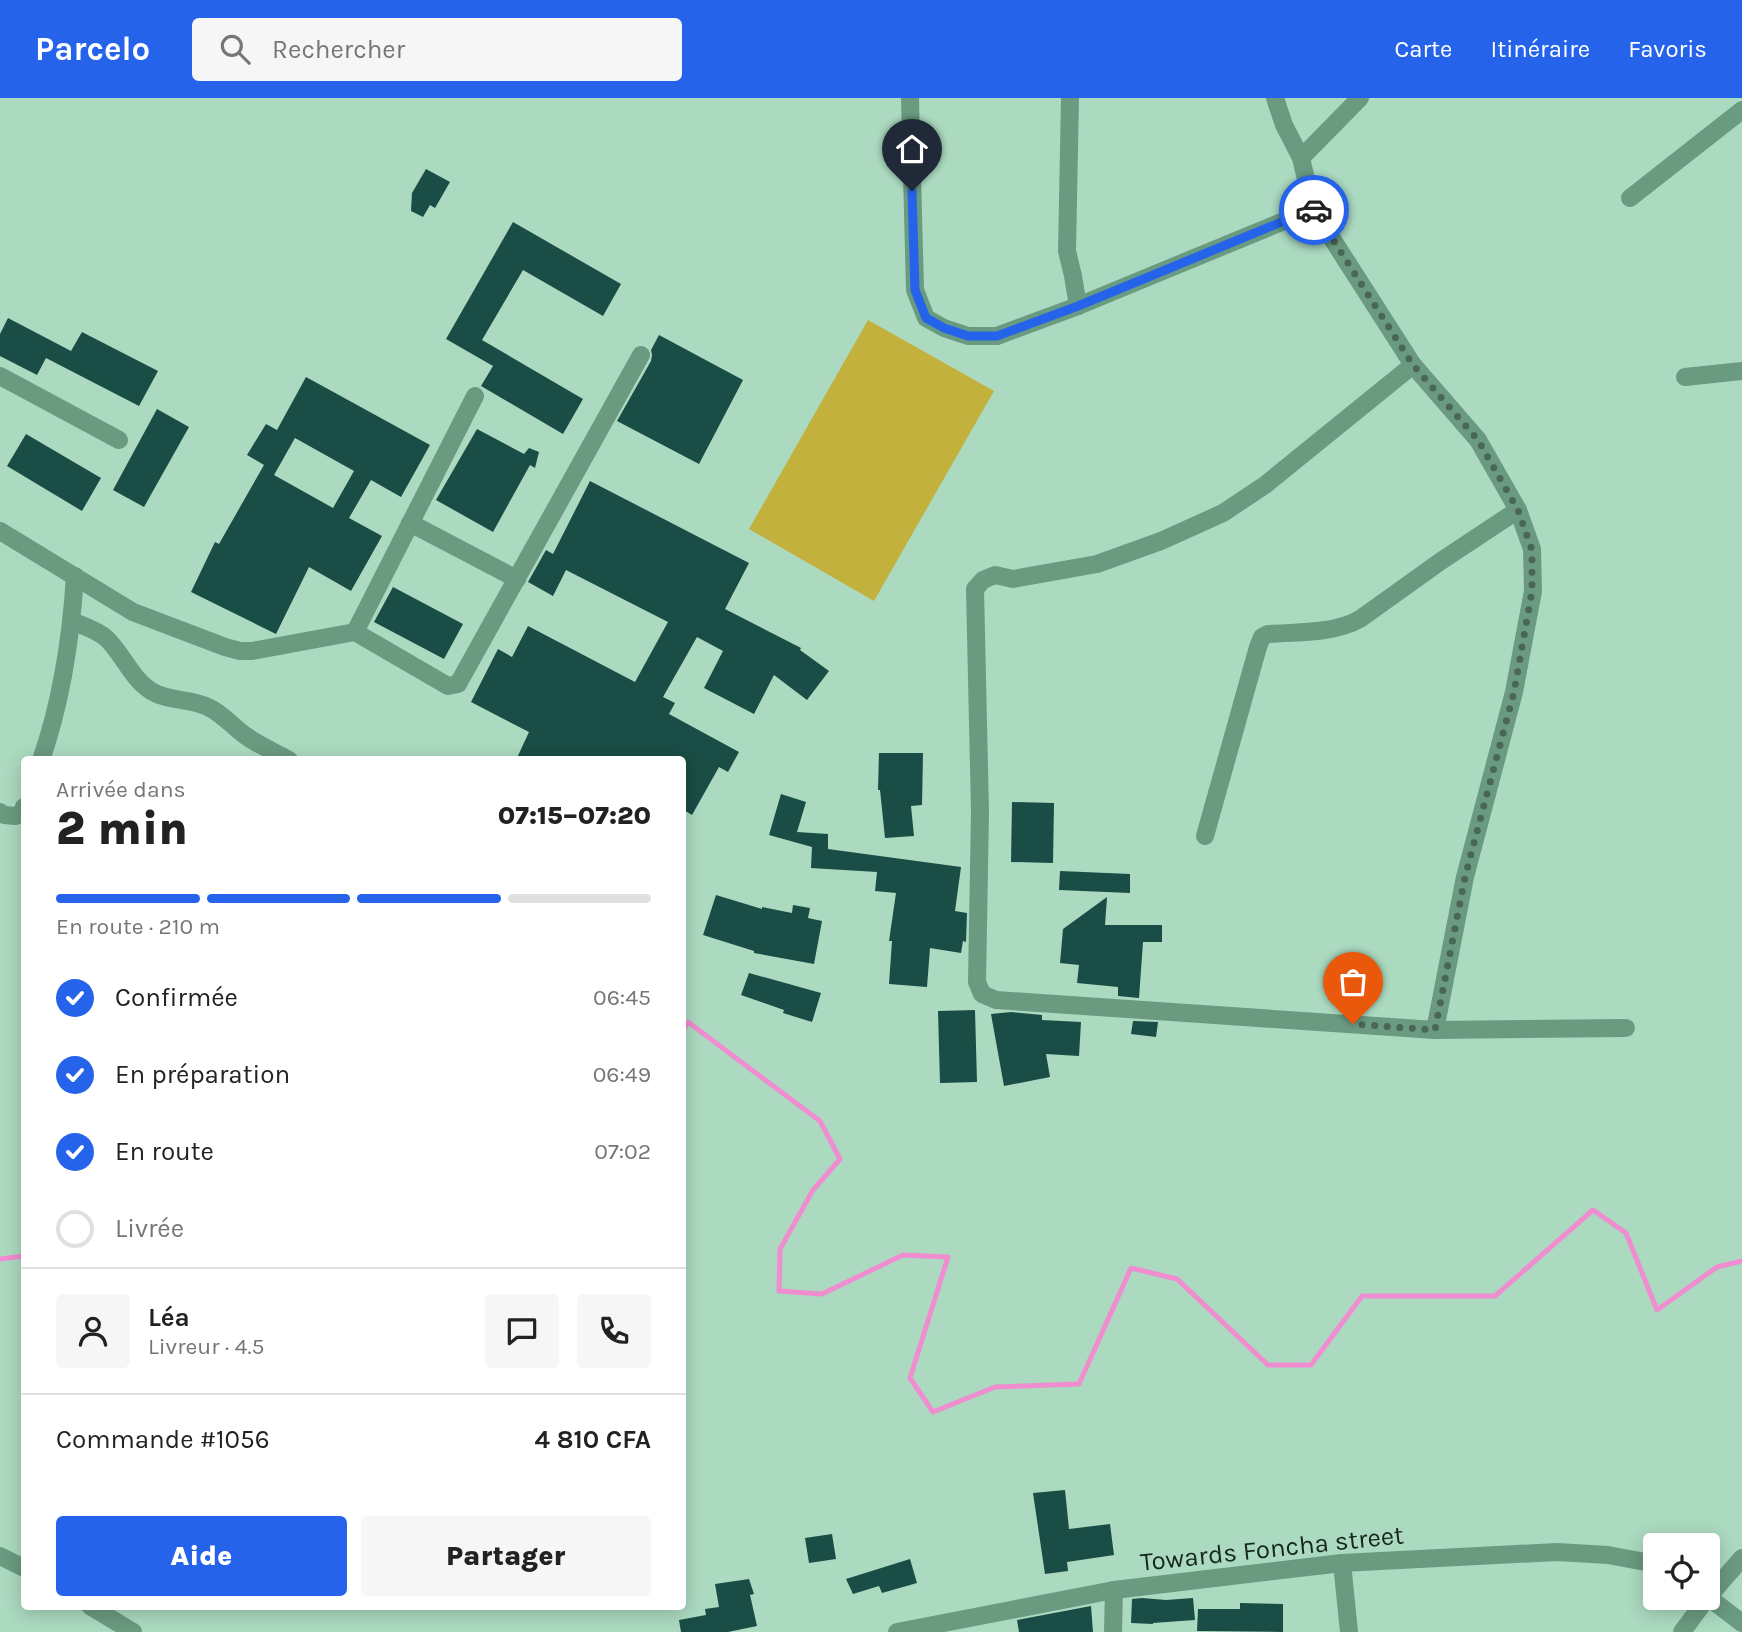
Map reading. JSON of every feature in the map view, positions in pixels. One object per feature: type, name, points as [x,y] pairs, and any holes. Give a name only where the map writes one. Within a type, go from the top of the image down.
[{"type":"street","points":[[909,98],[915,290],[926,318],[944,328],[968,336],[997,336],[1078,306],[1313,209]]},
{"type":"street","points":[[1070,98],[1067,251],[1078,306]]},
{"type":"street","points":[[1275,98],[1284,125],[1301,158],[1313,209],[1413,365],[1478,440],[1518,510],[1532,550],[1532,591],[1514,692],[1465,877],[1435,1030]]},
{"type":"street","points":[[1301,158],[1360,98]]},
{"type":"street","points":[[1630,198],[1742,110]]},
{"type":"street","points":[[0,531],[133,612],[225,647],[252,651],[355,632],[448,686],[458,684],[640,355]]},
{"type":"street","points":[[1413,365],[1265,485],[1223,513],[1161,541],[1097,564],[1013,579],[995,575],[984,580],[975,589],[980,812],[977,982],[982,994],[996,1000],[1435,1030],[1626,1028]]},
{"type":"street","points":[[1685,377],[1742,371]]},
{"type":"street","points":[[0,376],[119,440]]},
{"type":"street","points":[[355,632],[475,397]]},
{"type":"street","points":[[1205,836],[1262,637],[1268,634],[1347,626],[1518,510]]},
{"type":"street","points":[[410,523],[517,579]]},
{"type":"street","points":[[42,756],[57,705],[72,621],[75,576]]},
{"type":"street","points":[[72,621],[109,641],[135,677],[151,691],[170,699],[197,702],[211,708],[244,735],[281,756]]},
{"type":"street","points":[[0,812],[16,816],[21,812]]},
{"type":"street","name":"Towards Foncha street","points":[[897,1632],[1114,1590],[1342,1563],[1558,1552],[1608,1555],[1643,1562]]},
{"type":"street","points":[[0,1556],[21,1566]]},
{"type":"street","points":[[1720,1583],[1742,1558]]},
{"type":"street","points":[[1342,1563],[1349,1632]]},
{"type":"street","points":[[1113,1632],[1114,1590]]},
{"type":"street","points":[[1720,1606],[1742,1623]]},
{"type":"street","points":[[97,1610],[133,1632]]},
{"type":"street","points":[[1682,1632],[1698,1610]]},
{"type":"shaded area","points":[[868,320],[994,391],[874,601],[749,529]]},
{"type":"building","points":[[426,169],[450,182],[435,208],[430,205],[423,217],[411,211],[412,193]]},
{"type":"building","points":[[513,222],[621,284],[603,316],[523,270],[482,340],[583,399],[563,434],[481,386],[493,366],[446,339]]},
{"type":"building","points":[[8,318],[71,351],[82,332],[158,371],[139,406],[46,358],[37,375],[0,356],[0,334]]},
{"type":"building","points":[[659,335],[743,380],[699,464],[617,421],[651,361],[651,350]]},
{"type":"building","points":[[306,377],[430,445],[401,497],[371,480],[349,518],[382,536],[351,591],[309,567],[276,634],[191,592],[215,542],[219,544],[264,465],[247,455],[266,424],[277,430]],"holes":[[[295,438],[354,471],[333,508],[274,475]]]},
{"type":"building","points":[[157,409],[189,427],[144,507],[113,490]]},
{"type":"building","points":[[477,429],[524,454],[529,448],[539,452],[535,468],[530,465],[493,532],[436,500]]},
{"type":"building","points":[[26,434],[101,478],[82,511],[7,466]]},
{"type":"building","points":[[590,481],[749,563],[725,609],[801,648],[800,650],[829,671],[807,700],[774,675],[754,714],[704,688],[723,651],[697,637],[663,697],[675,703],[669,714],[739,752],[728,772],[719,767],[692,815],[686,811],[686,756],[518,756],[529,732],[471,702],[498,649],[512,657],[528,626],[635,682],[668,622],[566,570],[553,596],[528,582],[546,550],[553,554]]},
{"type":"building","points":[[393,587],[463,624],[444,659],[374,622]]},
{"type":"building","points":[[879,753],[923,753],[922,805],[911,806],[914,836],[885,838],[878,790]]},
{"type":"building","points":[[781,794],[806,802],[797,832],[828,834],[828,849],[961,867],[955,911],[967,913],[966,942],[963,941],[961,953],[930,948],[927,987],[889,984],[892,941],[889,941],[896,893],[875,891],[877,872],[811,868],[812,847],[769,835]]},
{"type":"building","points":[[1012,802],[1054,803],[1053,863],[1011,862]]},
{"type":"building","points":[[1060,871],[1130,874],[1130,893],[1059,890]]},
{"type":"building","points":[[716,895],[762,909],[792,913],[793,905],[810,908],[808,918],[822,921],[814,964],[754,953],[703,935]]},
{"type":"building","points":[[1107,897],[1105,925],[1162,925],[1162,942],[1143,942],[1139,998],[1118,996],[1118,987],[1077,983],[1079,965],[1060,963],[1063,929]]},
{"type":"building","points":[[749,973],[821,993],[812,1022],[741,995]]},
{"type":"building","points":[[975,1010],[977,1082],[940,1083],[938,1011]]},
{"type":"building","points":[[1011,1012],[1042,1015],[1042,1020],[1081,1022],[1079,1056],[1046,1054],[1050,1077],[1004,1086],[991,1014]]},
{"type":"building","points":[[1133,1021],[1158,1022],[1156,1037],[1131,1034]]},
{"type":"building","points":[[1065,1490],[1069,1529],[1110,1524],[1114,1555],[1067,1562],[1068,1571],[1045,1574],[1033,1493]]},
{"type":"building","points":[[832,1534],[836,1559],[809,1563],[805,1538]]},
{"type":"building","points":[[910,1559],[917,1583],[882,1593],[879,1586],[853,1594],[846,1579]]},
{"type":"building","points":[[749,1579],[754,1594],[750,1595],[757,1626],[728,1632],[681,1632],[679,1620],[706,1615],[705,1609],[719,1607],[715,1584]]},
{"type":"building","points":[[1193,1598],[1195,1620],[1131,1623],[1132,1599]]},
{"type":"building","points":[[1240,1603],[1283,1604],[1283,1632],[1197,1631],[1198,1609],[1240,1609]]},
{"type":"building","points":[[1091,1606],[1093,1632],[1019,1632],[1017,1620]]},
{"type":"waterway","points":[[686,1025],[688,1022],[820,1121],[840,1159],[813,1190],[780,1249],[779,1291],[822,1294],[903,1255],[948,1257],[910,1378],[933,1412],[995,1387],[1079,1384],[1131,1268],[1177,1279],[1268,1365],[1311,1365],[1362,1296],[1495,1296],[1593,1210],[1626,1233],[1657,1310],[1717,1267],[1742,1261]]},
{"type":"waterway","points":[[0,1259],[21,1256]]},
{"type":"way so far","points":[[1314,210],[1413,365],[1478,440],[1518,510],[1532,550],[1532,591],[1514,692],[1465,877],[1435,1030],[1353,1024]]},
{"type":"route","points":[[912,191],[915,290],[926,318],[944,328],[968,336],[997,336],[1314,210]]}]
